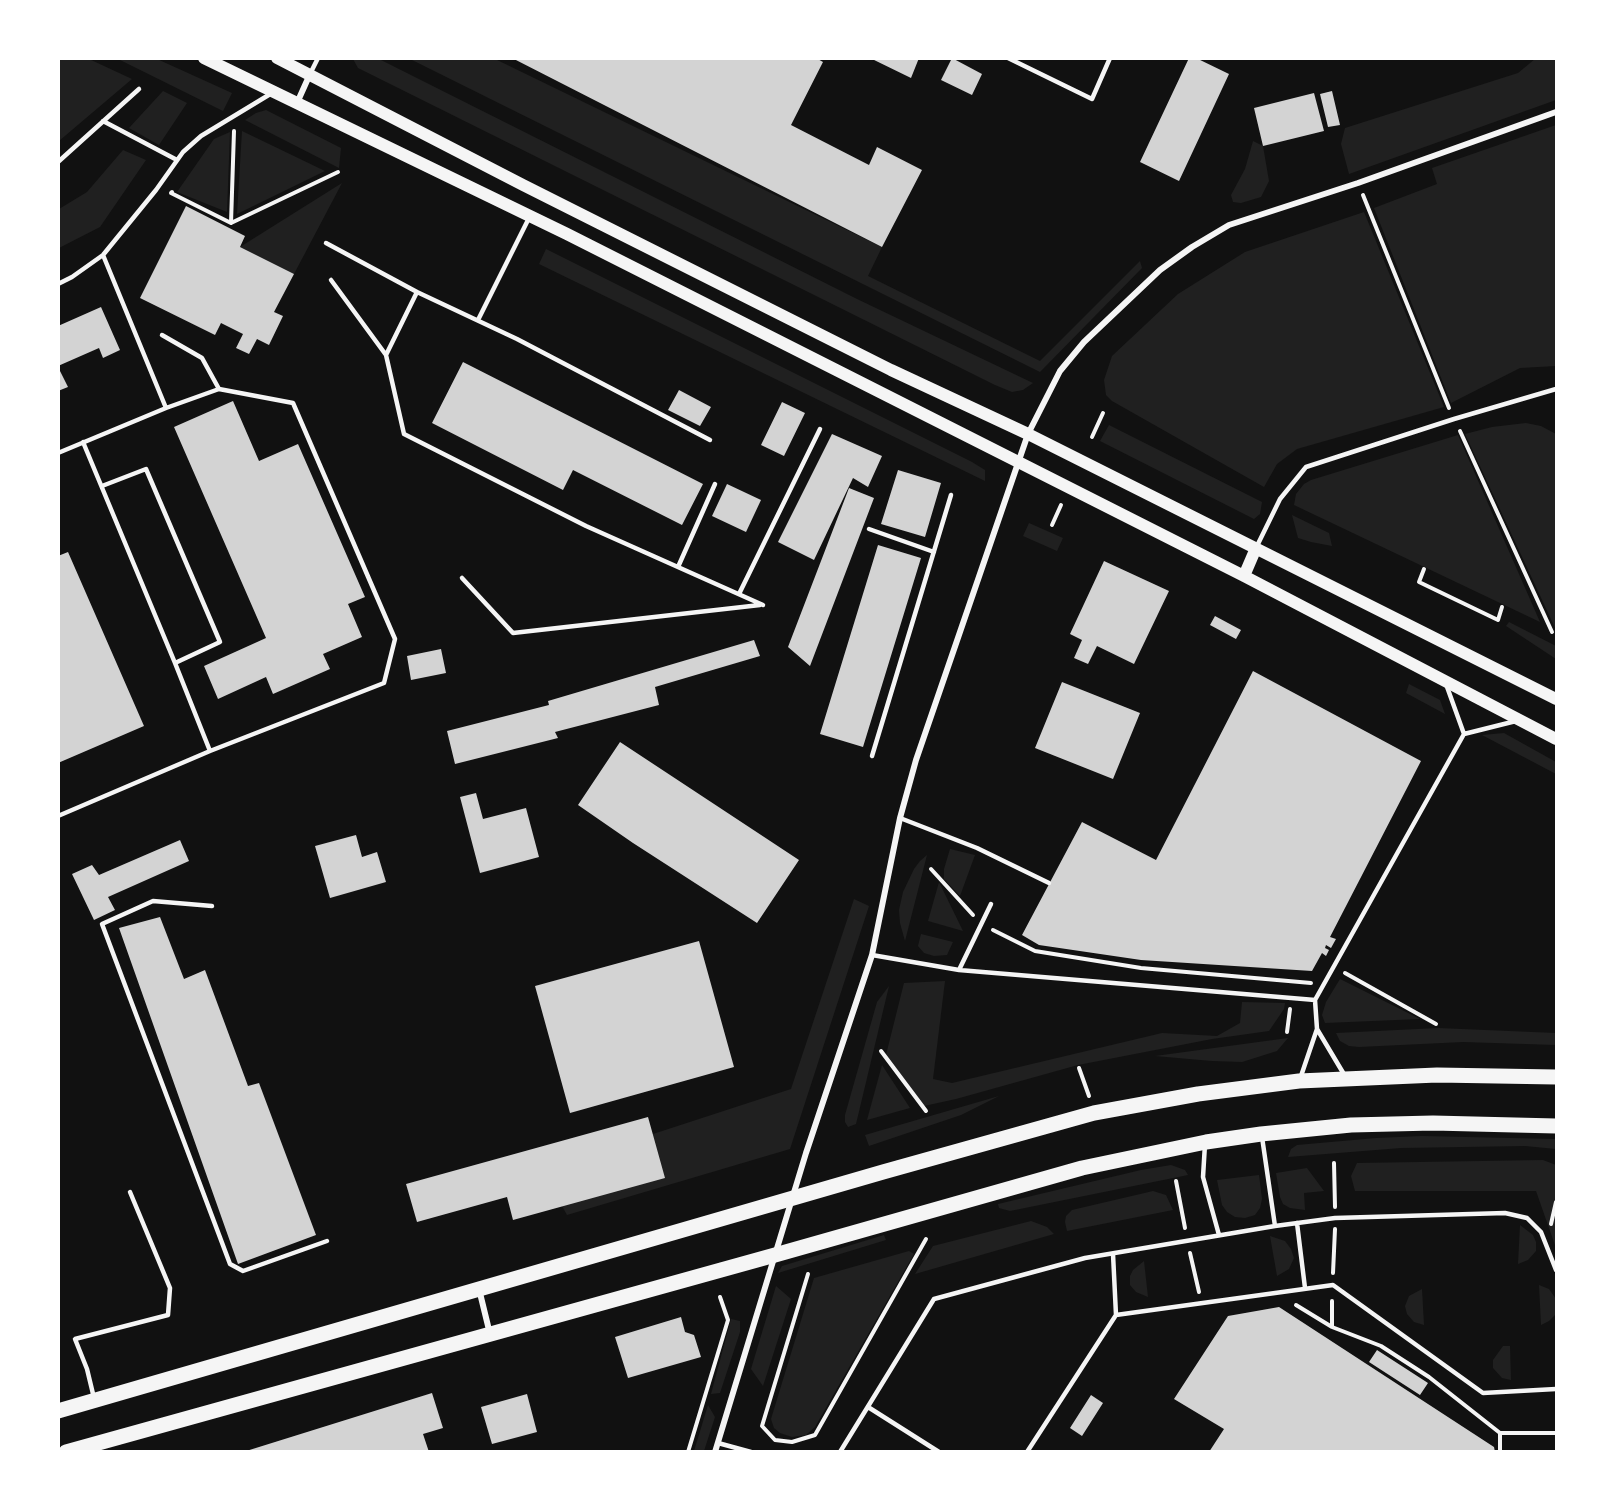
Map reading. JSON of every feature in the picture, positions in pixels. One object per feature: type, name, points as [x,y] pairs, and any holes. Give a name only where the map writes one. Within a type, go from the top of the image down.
[{"type":"main road","points":[[204,58],[530,216],[1018,461],[1557,739]]},
{"type":"main road","points":[[278,58],[533,191],[859,354],[1028,434],[1557,699]]},
{"type":"main road","points":[[1244,576],[1256,548]]},
{"type":"main road","points":[[58,1411],[479,1288],[1095,1113],[1197,1094],[1299,1081],[1437,1075],[1557,1077]]},
{"type":"main road","points":[[66,1452],[1082,1168],[1206,1142],[1351,1125],[1433,1123],[1557,1126]]},
{"type":"street","points":[[297,103],[310,74]]},
{"type":"street","points":[[715,1452],[792,1200],[872,955],[900,818],[916,760],[1018,461],[1028,434],[1060,371],[1084,342],[1160,270],[1229,225],[1358,183],[1557,112]]},
{"type":"street","points":[[479,1288],[490,1334]]},
{"type":"lane","points":[[310,74],[318,58]]},
{"type":"lane","points":[[1008,58],[1092,99],[1110,58]]},
{"type":"lane","points":[[58,162],[139,88]]},
{"type":"lane","points":[[58,284],[103,255],[156,190],[177,160],[201,136],[275,92]]},
{"type":"lane","points":[[103,121],[177,160]]},
{"type":"lane","points":[[478,320],[530,216]]},
{"type":"lane","points":[[326,243],[417,292],[478,320],[710,440]]},
{"type":"lane","points":[[103,255],[166,408]]},
{"type":"lane","points":[[331,280],[387,355],[404,434],[586,526],[763,605],[513,633],[462,578]]},
{"type":"lane","points":[[387,355],[417,292]]},
{"type":"lane","points":[[162,335],[202,358],[219,389]]},
{"type":"lane","points":[[1256,548],[1280,499],[1306,467],[1557,388]]},
{"type":"lane","points":[[58,453],[166,408],[219,389],[293,403],[395,639],[384,683],[210,751],[58,816]]},
{"type":"lane","points":[[739,594],[820,429]]},
{"type":"lane","points":[[83,442],[210,751]]},
{"type":"lane","points":[[102,486],[146,469],[220,642],[175,663]]},
{"type":"lane","points":[[678,567],[715,484]]},
{"type":"lane","points":[[872,756],[951,495]]},
{"type":"lane","points":[[869,529],[934,552]]},
{"type":"lane","points":[[1445,680],[1464,734]]},
{"type":"lane","points":[[1299,1081],[1317,1029],[1315,1000],[1464,734],[1520,720]]},
{"type":"lane","points":[[900,818],[977,848],[1049,883]]},
{"type":"lane","points":[[212,906],[153,901],[102,924],[230,1264],[243,1271],[327,1241]]},
{"type":"lane","points":[[959,970],[991,904]]},
{"type":"lane","points":[[872,955],[959,970],[1315,1000]]},
{"type":"lane","points":[[1317,1029],[1347,1078]]},
{"type":"lane","points":[[1261,1134],[1275,1226]]},
{"type":"lane","points":[[1206,1142],[1203,1177],[1219,1235]]},
{"type":"lane","points":[[95,1400],[87,1369],[75,1339],[168,1315],[170,1288],[130,1192]]},
{"type":"lane","points":[[840,1452],[934,1299],[1085,1258],[1335,1218],[1505,1213],[1527,1218],[1541,1232],[1557,1270]]},
{"type":"lane","points":[[1297,1223],[1305,1288]]},
{"type":"lane","points":[[1027,1452],[1116,1315],[1113,1254]]},
{"type":"lane","points":[[1116,1315],[1333,1285],[1483,1393],[1557,1389]]},
{"type":"lane","points":[[868,1407],[939,1452]]},
{"type":"lane","points":[[718,1443],[751,1452]]},
{"type":"path","points":[[223,130],[234,126],[231,223]]},
{"type":"path","points":[[231,223],[338,172]]},
{"type":"path","points":[[176,184],[171,193],[231,223]]},
{"type":"path","points":[[1092,436],[1103,413]]},
{"type":"path","points":[[1052,525],[1061,505]]},
{"type":"path","points":[[1424,569],[1419,582],[1428,587],[1498,620],[1502,608]]},
{"type":"path","points":[[931,869],[981,924],[1035,951],[1140,968],[1311,983]]},
{"type":"path","points":[[1341,971],[1436,1024]]},
{"type":"path","points":[[1287,1032],[1290,1007]]},
{"type":"path","points":[[881,1051],[926,1111]]},
{"type":"path","points":[[1079,1068],[1095,1113]]},
{"type":"path","points":[[1332,1327],[1334,1163]]},
{"type":"path","points":[[808,1274],[762,1426],[775,1440],[792,1442],[816,1435],[926,1239]]},
{"type":"path","points":[[688,1452],[728,1320],[720,1297]]},
{"type":"path","points":[[1289,1301],[1332,1327],[1381,1346],[1429,1377],[1500,1433],[1557,1432]]},
{"type":"path","points":[[1500,1433],[1500,1452]]},
{"type":"shaded area","points":[[59,58],[89,59],[132,79],[59,141]]},
{"type":"shaded area","points":[[118,59],[157,59],[232,93],[223,111]]},
{"type":"shaded area","points":[[353,59],[379,59],[857,299],[1033,383],[1023,390],[1012,392],[995,385],[358,68]]},
{"type":"shaded area","points":[[410,59],[495,59],[882,247],[868,276],[1040,361],[1140,261],[1142,268],[1040,372]]},
{"type":"shaded area","points":[[1535,59],[1556,59],[1556,100],[1349,174],[1341,144],[1345,128],[1518,73]]},
{"type":"shaded area","points":[[163,91],[187,103],[159,145],[129,128]]},
{"type":"shaded area","points":[[266,110],[341,148],[339,168],[245,120]]},
{"type":"shaded area","points":[[1556,125],[1556,366],[1520,368],[1451,403],[1374,208],[1437,184],[1432,168]]},
{"type":"shaded area","points":[[242,131],[325,171],[237,214]]},
{"type":"shaded area","points":[[230,132],[227,212],[177,192],[214,139]]},
{"type":"shaded area","points":[[1253,141],[1263,146],[1269,181],[1261,197],[1241,203],[1233,202],[1231,195],[1245,169]]},
{"type":"shaded area","points":[[123,150],[146,160],[100,227],[59,248],[59,209],[87,192]]},
{"type":"shaded area","points":[[342,183],[294,274],[240,247]]},
{"type":"shaded area","points":[[1364,212],[1444,407],[1297,449],[1277,464],[1264,487],[1112,401],[1106,395],[1104,380],[1112,356],[1178,294],[1245,252]]},
{"type":"shaded area","points":[[546,249],[972,462],[985,470],[985,481],[539,264]]},
{"type":"shaded area","points":[[1526,423],[1541,426],[1556,434],[1556,630],[1465,434],[1492,427]]},
{"type":"shaded area","points":[[1109,425],[1262,502],[1260,514],[1254,519],[1100,441]]},
{"type":"shaded area","points":[[1458,435],[1540,622],[1294,505],[1296,494],[1304,484],[1311,480]]},
{"type":"shaded area","points":[[1292,515],[1329,533],[1332,546],[1298,538]]},
{"type":"shaded area","points":[[1029,523],[1063,538],[1057,551],[1023,536]]},
{"type":"shaded area","points":[[1509,622],[1556,646],[1556,659],[1506,626]]},
{"type":"shaded area","points":[[1409,684],[1440,700],[1445,714],[1406,693]]},
{"type":"shaded area","points":[[1504,733],[1556,762],[1556,774],[1482,735]]},
{"type":"shaded area","points":[[950,849],[975,855],[960,896],[944,879],[944,869]]},
{"type":"shaded area","points":[[927,855],[905,941],[899,910],[903,892],[914,869]]},
{"type":"shaded area","points":[[939,882],[963,931],[928,921]]},
{"type":"shaded area","points":[[854,899],[869,906],[790,1149],[567,1215],[562,1206],[653,1134],[791,1089]]},
{"type":"shaded area","points":[[921,934],[953,942],[947,955],[934,956],[924,953],[918,946]]},
{"type":"shaded area","points":[[1340,979],[1420,1019],[1325,1023],[1322,1015],[1326,1002]]},
{"type":"shaded area","points":[[945,981],[933,1079],[952,1083],[1162,1033],[1217,1036],[1240,1023],[1242,1002],[1285,1003],[1284,1009],[1269,1031],[1212,1039],[1078,1065],[924,1106],[886,1055],[904,983]]},
{"type":"shaded area","points":[[889,986],[856,1124],[848,1127],[845,1115],[877,1002]]},
{"type":"shaded area","points":[[1438,1028],[1556,1033],[1556,1045],[1463,1042],[1359,1047],[1349,1046],[1340,1041],[1336,1033]]},
{"type":"shaded area","points":[[1288,1038],[1277,1051],[1242,1062],[1155,1056]]},
{"type":"shaded area","points":[[882,1065],[910,1108],[867,1120]]},
{"type":"shaded area","points":[[999,1096],[961,1115],[869,1146],[865,1135]]},
{"type":"shaded area","points":[[1422,1136],[1556,1139],[1556,1149],[1525,1146],[1401,1148],[1288,1157],[1291,1149],[1297,1145]]},
{"type":"shaded area","points":[[1543,1160],[1556,1165],[1556,1248],[1536,1191],[1355,1191],[1351,1176],[1357,1163]]},
{"type":"shaded area","points":[[1171,1165],[1185,1170],[1188,1175],[1010,1211],[999,1208],[998,1204],[1141,1170]]},
{"type":"shaded area","points":[[1307,1168],[1324,1191],[1304,1193],[1305,1210],[1290,1208],[1283,1204],[1280,1197],[1276,1173]]},
{"type":"shaded area","points":[[1259,1175],[1262,1199],[1255,1215],[1245,1218],[1235,1217],[1227,1212],[1222,1205],[1217,1180]]},
{"type":"shaded area","points":[[1153,1191],[1166,1195],[1173,1210],[1067,1231],[1066,1216],[1072,1210]]},
{"type":"shaded area","points":[[1031,1221],[1047,1227],[1054,1234],[915,1274],[933,1246]]},
{"type":"shaded area","points":[[1520,1225],[1533,1235],[1536,1251],[1528,1260],[1518,1264]]},
{"type":"shaded area","points":[[884,1235],[886,1240],[778,1273],[782,1266]]},
{"type":"shaded area","points":[[1270,1236],[1285,1241],[1294,1258],[1289,1269],[1277,1276]]},
{"type":"shaded area","points":[[909,1251],[914,1254],[815,1427],[806,1435],[792,1437],[780,1433],[774,1428],[771,1419],[814,1278]]},
{"type":"shaded area","points":[[1144,1261],[1148,1297],[1136,1292],[1130,1285],[1133,1270]]},
{"type":"shaded area","points":[[1539,1285],[1549,1289],[1556,1299],[1556,1314],[1541,1325]]},
{"type":"shaded area","points":[[776,1286],[791,1299],[763,1386],[751,1369]]},
{"type":"shaded area","points":[[1422,1289],[1424,1325],[1414,1322],[1407,1314],[1405,1306],[1409,1296]]},
{"type":"shaded area","points":[[731,1319],[740,1321],[740,1332],[720,1393],[711,1394]]},
{"type":"shaded area","points":[[1503,1346],[1510,1346],[1511,1380],[1502,1378],[1493,1368],[1493,1360]]},
{"type":"shaded area","points":[[708,1405],[715,1417],[704,1451],[694,1451]]},
{"type":"building","points":[[512,58],[816,58],[823,62],[791,125],[869,165],[877,147],[922,170],[882,247]]},
{"type":"building","points":[[870,58],[919,58],[911,78]]},
{"type":"building","points":[[952,58],[982,74],[972,95],[941,80]]},
{"type":"building","points":[[1189,58],[1196,58],[1229,74],[1179,181],[1140,162]]},
{"type":"building","points":[[1332,91],[1340,125],[1328,127],[1320,94]]},
{"type":"building","points":[[1314,93],[1324,131],[1263,146],[1254,108]]},
{"type":"building","points":[[186,206],[245,236],[240,247],[294,274],[274,312],[283,316],[269,345],[257,339],[249,354],[236,348],[243,334],[221,323],[215,335],[140,298]]},
{"type":"building","points":[[101,307],[120,350],[103,358],[99,348],[58,366],[58,326]]},
{"type":"building","points":[[463,362],[703,484],[682,525],[573,470],[563,490],[432,423]]},
{"type":"building","points":[[58,367],[68,387],[58,391]]},
{"type":"building","points":[[679,390],[711,407],[700,426],[668,410]]},
{"type":"building","points":[[233,401],[259,461],[298,444],[365,597],[348,604],[362,637],[323,654],[330,669],[273,694],[266,677],[218,699],[204,666],[266,638],[174,427]]},
{"type":"building","points":[[782,402],[805,413],[784,456],[761,445]]},
{"type":"building","points":[[832,434],[882,456],[868,487],[853,478],[814,560],[778,542]]},
{"type":"building","points":[[898,470],[941,483],[925,537],[881,524]]},
{"type":"building","points":[[727,484],[761,500],[746,532],[712,516]]},
{"type":"building","points":[[849,488],[874,498],[810,666],[788,647]]},
{"type":"building","points":[[878,545],[921,558],[863,747],[820,734]]},
{"type":"building","points":[[68,552],[144,726],[58,763],[58,556]]},
{"type":"building","points":[[1104,561],[1169,591],[1134,664],[1097,646],[1088,664],[1074,658],[1082,640],[1070,634]]},
{"type":"building","points":[[1215,616],[1241,630],[1236,639],[1210,625]]},
{"type":"building","points":[[754,640],[760,656],[655,687],[659,705],[555,732],[558,738],[455,764],[447,731],[549,705],[548,701]]},
{"type":"building","points":[[441,649],[446,673],[411,680],[407,656]]},
{"type":"building","points":[[1253,671],[1421,761],[1330,937],[1336,939],[1331,948],[1326,945],[1325,948],[1329,950],[1326,956],[1322,953],[1312,971],[1141,960],[1039,945],[1022,935],[1082,822],[1156,860]]},
{"type":"building","points":[[1062,682],[1140,713],[1113,779],[1035,748]]},
{"type":"building","points":[[620,742],[799,860],[757,923],[578,805]]},
{"type":"building","points":[[476,793],[483,819],[526,808],[539,857],[480,873],[460,797]]},
{"type":"building","points":[[356,835],[362,857],[377,852],[386,882],[330,898],[315,846]]},
{"type":"building","points":[[180,840],[189,861],[108,897],[115,910],[94,920],[72,874],[92,865],[99,875]]},
{"type":"building","points":[[160,917],[184,979],[205,970],[248,1086],[259,1083],[316,1235],[238,1264],[119,928]]},
{"type":"building","points":[[699,941],[734,1067],[570,1113],[535,986]]},
{"type":"building","points":[[648,1117],[665,1178],[513,1220],[507,1197],[417,1222],[406,1184]]},
{"type":"building","points":[[1279,1307],[1494,1447],[1495,1452],[1209,1452],[1224,1429],[1174,1399],[1228,1316]]},
{"type":"building","points":[[681,1317],[685,1332],[694,1335],[701,1357],[628,1378],[615,1337]]},
{"type":"building","points":[[1377,1350],[1428,1383],[1420,1395],[1369,1362]]},
{"type":"building","points":[[432,1393],[443,1428],[423,1434],[429,1452],[243,1452]]},
{"type":"building","points":[[527,1394],[537,1432],[492,1444],[481,1407]]},
{"type":"building","points":[[1091,1395],[1103,1403],[1082,1436],[1070,1428]]}]
